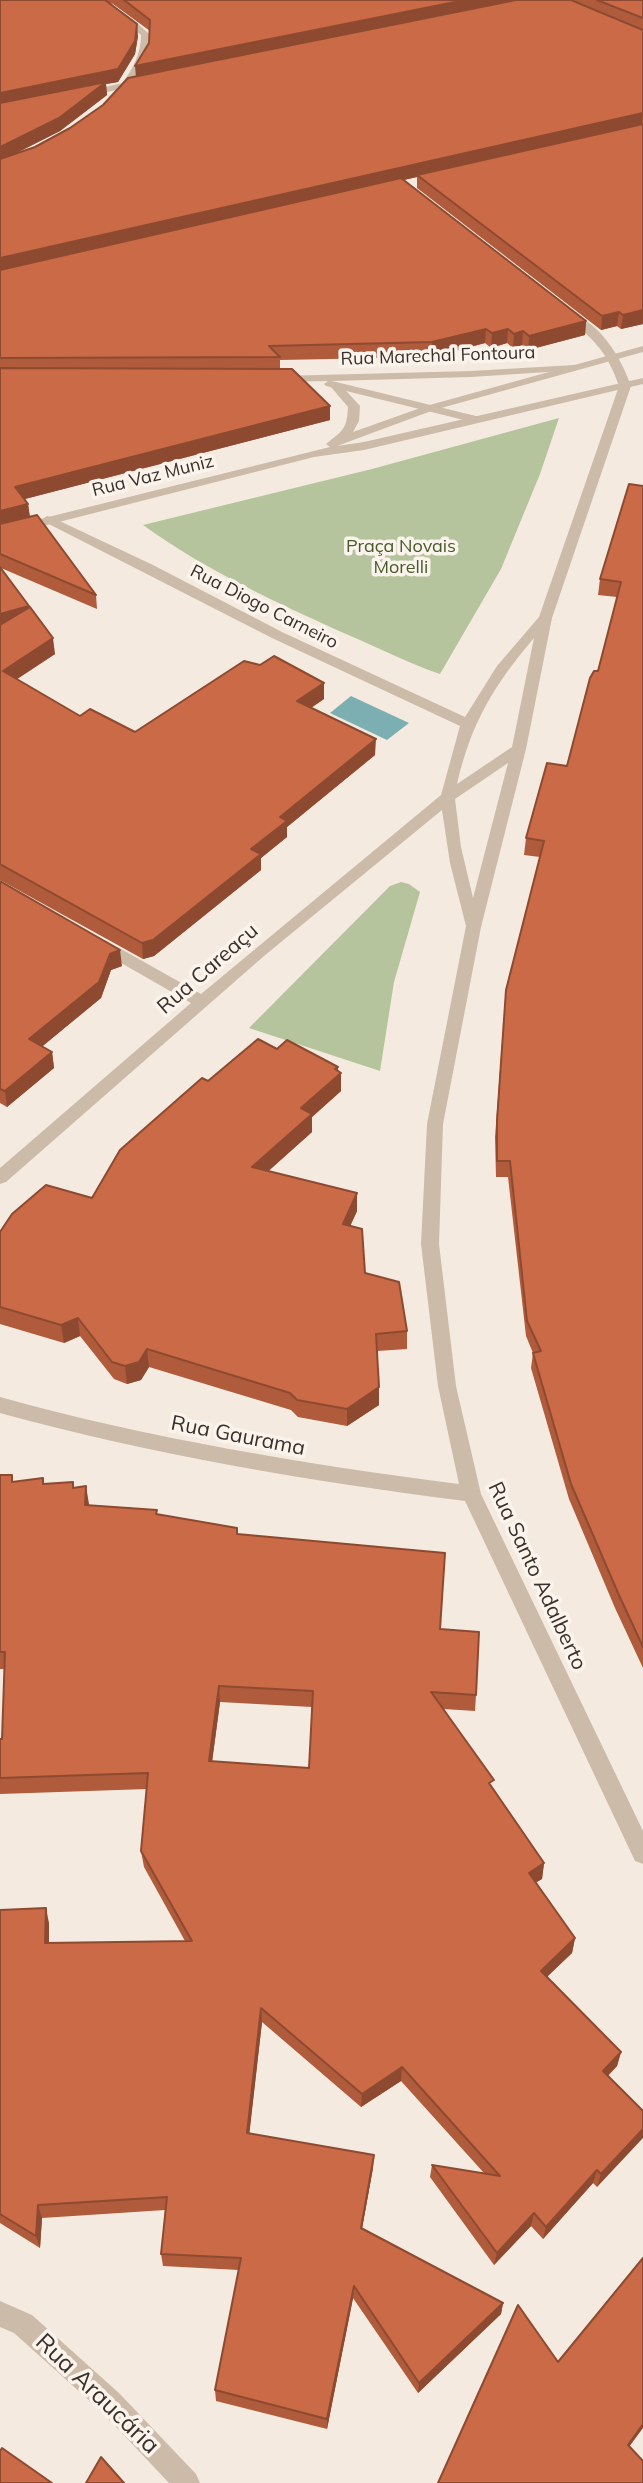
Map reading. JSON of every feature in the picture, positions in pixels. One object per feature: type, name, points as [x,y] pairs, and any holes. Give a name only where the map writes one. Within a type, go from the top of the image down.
[{"type":"street","points":[[90,0],[114,10],[135,23],[145,34],[144,55],[117,95]]},
{"type":"street","points":[[75,96],[152,80]]},
{"type":"street","points":[[448,797],[519,749],[545,618],[625,386],[615,356],[595,334],[563,309]]},
{"type":"street","name":"Rua Vaz Muniz","points":[[314,453],[344,439],[429,408],[643,349]]},
{"type":"street","name":"Rua Marechal Fontoura","points":[[262,379],[471,374],[574,368]]},
{"type":"street","name":"Rua Marechal Fontoura","points":[[303,379],[429,408]]},
{"type":"street","name":"Rua Vaz Muniz","points":[[0,533],[314,453],[364,446],[643,381]]},
{"type":"street","points":[[335,386],[354,406],[353,421],[344,439]]},
{"type":"street","name":"Rua Vaz Muniz","points":[[429,408],[476,419]]},
{"type":"street","name":"Rua Diogo Carneiro","points":[[47,520],[148,568],[277,635],[466,723]]},
{"type":"street","points":[[448,797],[466,723],[503,665],[545,618]]},
{"type":"street","name":"Rua Santo Adalberto","points":[[519,749],[473,927],[435,1124],[430,1244],[447,1386],[471,1493],[643,1854]]},
{"type":"street","name":"Rua Santo Adalberto","points":[[448,797],[457,866],[473,927]]},
{"type":"street","name":"Rua Careaçu","points":[[0,1178],[202,1002],[448,797]]},
{"type":"street","points":[[83,934],[202,1002]]},
{"type":"street","name":"Rua Gaurama","points":[[0,1405],[55,1421],[192,1451],[324,1475],[471,1493]]},
{"type":"street","name":"Rua Araucária","points":[[0,2314],[23,2324],[111,2403],[187,2483]]},
{"type":"green space","name":"Praça Novais Morelli","points":[[559,418],[540,474],[501,569],[440,674],[268,598],[191,557],[143,525],[372,469]]},
{"type":"green space","points":[[401,882],[420,892],[394,982],[380,1071],[249,1028],[390,886]]},
{"type":"water","points":[[351,696],[409,723],[387,740],[330,713]]},
{"type":"building","points":[[0,0],[105,0],[137,24],[135,41],[118,69],[0,93]]},
{"type":"building","points":[[124,0],[465,0],[135,66],[149,43],[150,20]]},
{"type":"building","points":[[516,0],[571,0],[643,30],[643,113],[0,258],[0,159],[35,147],[70,128],[103,105],[128,78]]},
{"type":"building","points":[[597,0],[643,0],[643,18]]},
{"type":"building","points":[[106,82],[59,118],[0,147],[0,103]]},
{"type":"building","points":[[643,124],[643,310],[623,315],[619,312],[602,316],[417,175]]},
{"type":"building","points":[[401,178],[586,321],[529,336],[523,331],[514,334],[508,329],[492,333],[486,329],[432,342],[269,346],[280,357],[0,358],[0,270]]},
{"type":"building","points":[[0,368],[292,369],[330,406],[15,487],[28,504],[0,511]]},
{"type":"building","points":[[629,484],[643,486],[643,1647],[571,1484],[533,1353],[541,1351],[527,1321],[510,1161],[497,1161],[497,1121],[506,990],[544,841],[526,838],[547,763],[567,766],[590,678],[594,671],[598,671],[621,582],[600,579]]},
{"type":"building","points":[[37,515],[96,595],[0,554],[0,524]]},
{"type":"building","points":[[0,567],[29,606],[0,614]]},
{"type":"building","points":[[30,607],[53,638],[3,671],[80,716],[90,709],[135,732],[244,661],[260,665],[274,656],[324,683],[297,701],[376,739],[280,817],[287,821],[251,849],[261,854],[153,940],[142,943],[0,864],[0,625]]},
{"type":"building","points":[[0,881],[120,950],[110,954],[99,982],[29,1039],[52,1052],[5,1091],[0,1089]]},
{"type":"building","points":[[258,1039],[277,1049],[287,1040],[338,1067],[335,1069],[341,1073],[301,1108],[312,1114],[252,1167],[357,1193],[343,1224],[362,1229],[365,1273],[399,1282],[407,1331],[376,1334],[379,1387],[347,1409],[297,1400],[290,1393],[147,1349],[139,1362],[125,1366],[112,1362],[78,1318],[61,1325],[0,1307],[0,1232],[12,1214],[46,1185],[92,1198],[120,1150],[202,1078],[208,1081]]},
{"type":"building","points":[[0,1475],[12,1475],[12,1482],[43,1478],[43,1484],[73,1482],[73,1488],[86,1486],[85,1505],[157,1510],[156,1514],[237,1528],[237,1534],[445,1553],[440,1629],[479,1632],[476,1695],[431,1692],[494,1780],[489,1783],[544,1863],[529,1873],[575,1938],[541,1971],[621,2052],[603,2071],[643,2111],[643,2129],[601,2174],[597,2170],[546,2227],[534,2213],[497,2253],[432,2165],[500,2176],[402,2067],[362,2094],[261,2008],[247,2133],[374,2155],[361,2228],[503,2303],[419,2383],[354,2286],[327,2419],[215,2390],[241,2258],[161,2254],[167,2197],[38,2205],[36,2236],[0,2214],[0,1910],[46,1908],[45,1943],[192,1941],[141,1851],[148,1773],[0,1778],[5,1652],[0,1652]],"holes":[[[219,1686],[313,1691],[309,1768],[209,1761]]]},
{"type":"building","points":[[643,2258],[643,2424],[628,2445],[643,2461],[643,2483],[438,2483],[518,2305],[558,2362]]},
{"type":"building","points":[[2,2448],[52,2483],[0,2483]]},
{"type":"building","points":[[101,2457],[124,2483],[86,2483]]}]
